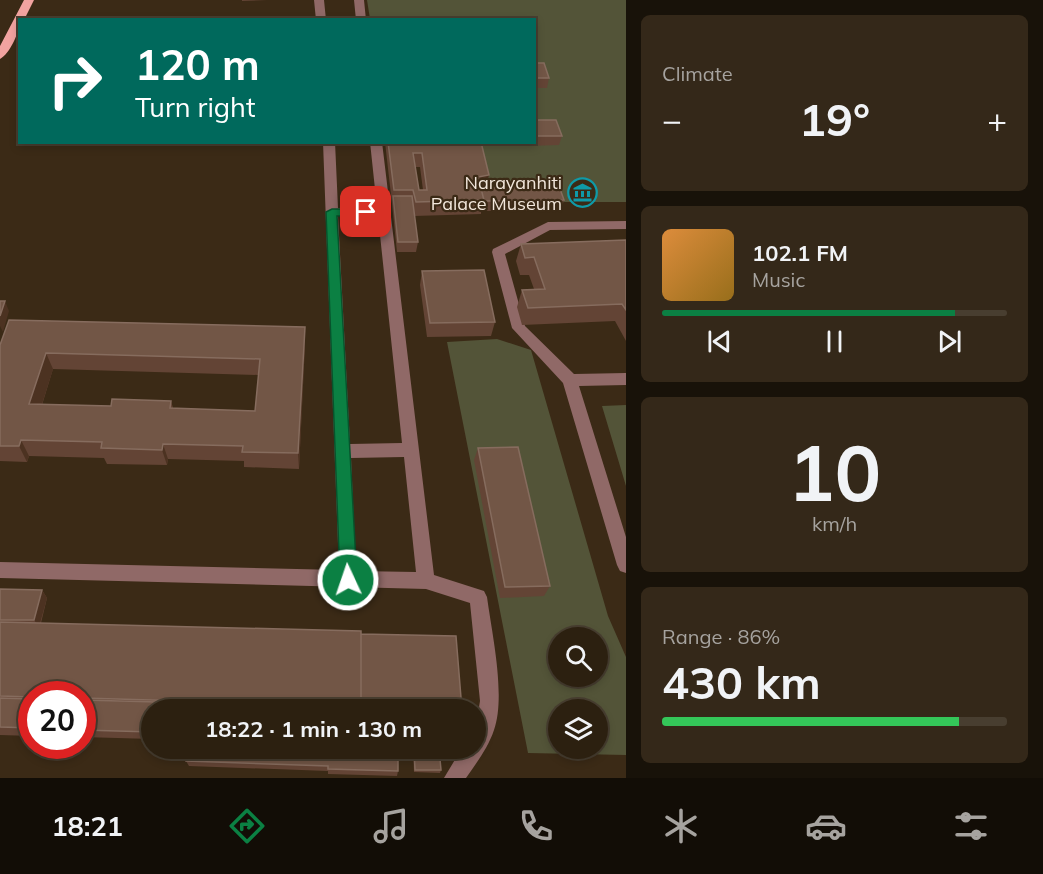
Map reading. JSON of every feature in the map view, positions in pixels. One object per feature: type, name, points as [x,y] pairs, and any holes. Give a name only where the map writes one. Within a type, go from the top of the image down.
[{"type":"main road","points":[[19,18],[28,0]]},
{"type":"main road","points":[[0,56],[18,20]]},
{"type":"lane","points":[[320,0],[321,18]]},
{"type":"lane","points":[[359,0],[362,18]]},
{"type":"lane","points":[[329,144],[348,580]]},
{"type":"lane","points":[[375,144],[426,581]]},
{"type":"lane","points":[[332,212],[383,213]]},
{"type":"lane","points":[[626,225],[548,226],[498,252],[519,327],[570,380],[626,565]]},
{"type":"lane","points":[[570,380],[626,378]]},
{"type":"lane","points":[[342,451],[410,450]]},
{"type":"lane","points":[[0,570],[426,581],[478,597],[490,701],[486,723]]},
{"type":"lane","points":[[454,778],[467,759]]},
{"type":"green space","points":[[367,0],[626,0],[626,202],[558,202],[488,190],[479,153],[469,144],[536,144],[536,18],[370,18]]},
{"type":"green space","points":[[497,339],[531,350],[608,616],[626,657],[626,755],[608,755],[608,699],[548,699],[548,753],[528,753],[447,342]]},
{"type":"green space","points":[[626,405],[626,486],[602,406]]},
{"type":"building","points":[[536,63],[544,63],[549,78],[536,78]]},
{"type":"building","points":[[536,120],[556,120],[562,136],[536,136]]},
{"type":"building","points":[[388,144],[481,144],[489,175],[478,177],[484,200],[416,202],[413,190],[394,190]],"holes":[[[413,153],[422,153],[427,190],[419,190]]]},
{"type":"building","points":[[559,186],[564,200],[484,201],[481,188]]},
{"type":"building","points":[[393,196],[412,196],[418,242],[398,242]]},
{"type":"building","points":[[626,240],[626,310],[622,304],[528,308],[522,290],[545,289],[534,257],[525,258],[521,244]]},
{"type":"building","points":[[484,270],[495,322],[430,323],[422,271]]},
{"type":"building","points":[[0,301],[5,301],[0,316]]},
{"type":"building","points":[[9,320],[305,327],[298,453],[242,452],[243,446],[163,444],[162,450],[101,448],[102,442],[21,440],[19,446],[0,446],[0,345]],"holes":[[[46,353],[260,359],[255,411],[170,408],[171,401],[112,399],[111,406],[29,404]]]},
{"type":"building","points":[[518,447],[550,586],[505,587],[478,448]]},
{"type":"building","points":[[0,589],[42,590],[34,620],[0,620]]},
{"type":"building","points":[[0,622],[361,631],[361,699],[96,698],[96,681],[18,681],[18,697],[0,696]]},
{"type":"building","points":[[361,634],[456,636],[461,699],[361,699]]},
{"type":"building","points":[[0,698],[18,699],[18,728],[0,727]]},
{"type":"building","points":[[96,700],[141,702],[141,732],[96,730]]},
{"type":"building","points":[[186,759],[398,759],[398,771],[328,769],[328,766],[186,761]]},
{"type":"building","points":[[414,759],[440,759],[441,770],[415,770]]},
{"type":"place","name":"Narayanhiti Palace Museum","points":[[583,192]]},
{"type":"route","points":[[348,580],[332,212],[366,212]]}]
